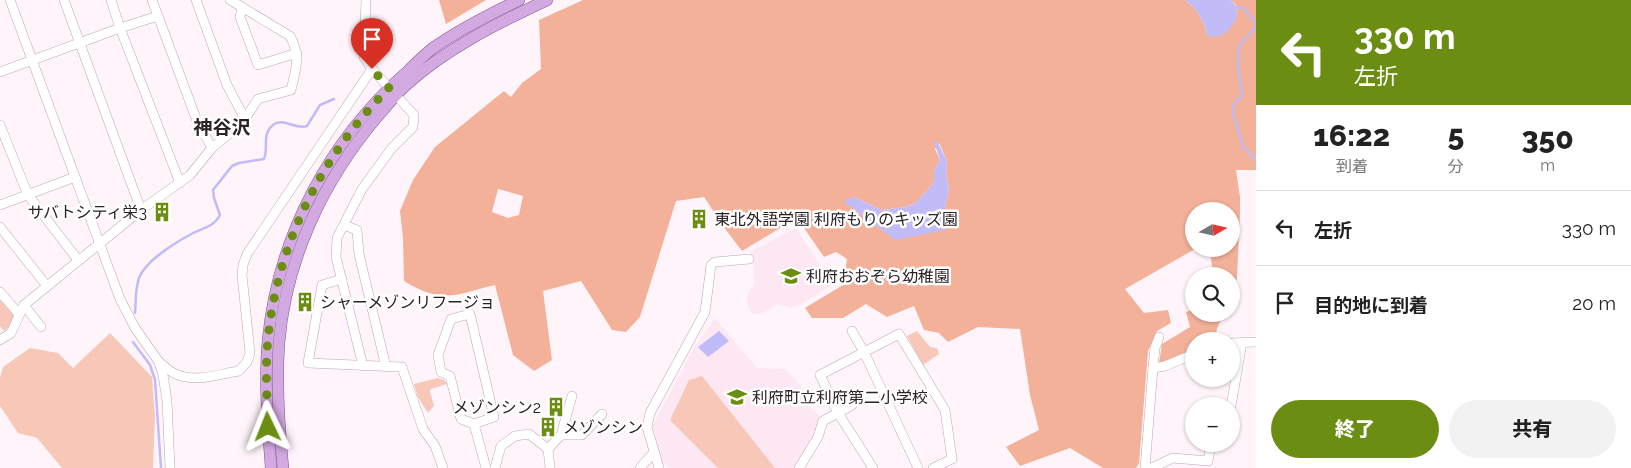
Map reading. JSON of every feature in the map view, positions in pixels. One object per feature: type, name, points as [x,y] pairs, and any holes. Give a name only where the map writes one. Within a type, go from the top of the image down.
[{"type":"main road","points":[[271,468],[266,391],[268,339],[273,305],[287,250],[303,210],[331,158],[351,131],[393,91],[432,49],[458,31],[519,0]]},
{"type":"main road","points":[[282,468],[278,372],[279,341],[290,277],[313,216],[341,165],[393,91],[452,51],[489,29],[547,0]]},
{"type":"street","points":[[10,0],[127,314],[159,362],[174,374],[185,378],[239,371],[244,367],[250,353],[242,275],[247,254],[372,69]]},
{"type":"street","points":[[64,0],[141,210]]},
{"type":"street","points":[[111,0],[180,183]]},
{"type":"street","points":[[152,0],[197,121],[212,148]]},
{"type":"street","points":[[197,0],[227,85],[245,119]]},
{"type":"street","points":[[0,340],[10,333],[24,304],[141,210],[190,176],[212,148],[242,123],[258,99],[292,90],[298,61],[290,36],[230,0]]},
{"type":"street","points":[[363,366],[342,279],[336,248],[337,238],[362,189],[392,148],[413,127],[414,115],[372,69],[364,57],[366,0]]},
{"type":"street","points":[[242,7],[240,18],[258,65],[297,53]]},
{"type":"street","points":[[0,72],[158,16]]},
{"type":"street","points":[[0,126],[28,195],[78,260]]},
{"type":"street","points":[[0,205],[76,177]]},
{"type":"street","points":[[344,225],[357,230],[359,254],[386,367]]},
{"type":"street","points":[[0,227],[47,286]]},
{"type":"street","points":[[660,468],[647,427],[650,413],[705,312],[711,265],[715,262],[749,259]]},
{"type":"street","points":[[342,279],[322,285],[308,363],[402,367],[423,429],[434,446],[443,468]]},
{"type":"street","points":[[0,292],[19,314]]},
{"type":"street","points":[[24,304],[42,327]]},
{"type":"street","points":[[470,314],[494,417],[474,424],[460,419],[450,376],[441,372],[438,355],[452,319],[470,314]]},
{"type":"street","points":[[852,331],[864,352],[918,468]]},
{"type":"street","points":[[873,468],[838,413],[820,375],[899,334],[946,410],[952,459],[933,468]]},
{"type":"street","points":[[1145,468],[1152,368],[1159,337]]},
{"type":"street","points":[[1233,397],[1242,343],[1256,342]]},
{"type":"street","points":[[1152,368],[1165,366],[1185,358]]},
{"type":"street","points":[[159,362],[166,387],[170,468]]},
{"type":"street","points":[[548,449],[561,435],[572,396]]},
{"type":"street","points":[[799,468],[818,436],[823,421],[852,405]]},
{"type":"street","points":[[561,435],[582,435],[602,414]]},
{"type":"street","points":[[474,424],[486,468]]},
{"type":"street","points":[[495,468],[501,446],[515,436],[529,434],[548,449],[550,468]]},
{"type":"street","points":[[640,468],[654,452]]},
{"type":"street","points":[[1151,468],[1173,458],[1208,461],[1210,452]]},
{"type":"shaded area","points":[[439,0],[486,0],[446,24]]},
{"type":"shaded area","points":[[583,0],[1185,0],[1199,15],[1207,35],[1230,24],[1236,17],[1237,7],[1230,0],[1256,0],[1256,170],[1236,170],[1240,202],[1185,202],[1185,255],[1125,289],[1144,313],[1168,310],[1171,323],[1157,331],[1148,351],[1139,463],[1136,468],[1103,468],[1070,448],[1020,466],[1006,447],[1039,430],[1030,395],[1020,329],[978,327],[948,342],[939,333],[924,330],[914,306],[887,317],[866,304],[843,318],[812,318],[805,308],[843,285],[847,259],[836,252],[824,257],[797,218],[742,251],[704,197],[676,201],[640,317],[626,332],[612,330],[581,281],[543,291],[552,360],[534,371],[513,355],[495,285],[444,296],[416,288],[404,281],[400,211],[413,180],[435,147],[504,91],[511,97],[522,83],[541,69],[539,20]],"holes":[[[939,143],[947,161],[946,173],[949,190],[945,207],[947,227],[886,233],[853,207],[846,204],[854,197],[882,210],[911,205],[917,202],[934,182],[934,171],[940,160],[935,149]],[[498,189],[523,196],[519,215],[508,218],[492,212]]]},
{"type":"shaded area","points":[[1185,0],[1230,0],[1237,8],[1232,27],[1224,34],[1218,36],[1212,37],[1207,35],[1199,15]]},
{"type":"shaded area","points":[[937,141],[947,161],[946,173],[949,190],[945,207],[947,227],[945,230],[895,240],[854,208],[846,204],[845,201],[847,199],[854,197],[882,210],[905,207],[917,202],[934,182],[934,171],[940,160],[934,142]]},
{"type":"shaded area","name":"利府おおぞら幼稚園","points":[[796,228],[833,285],[791,308],[778,304],[761,314],[753,314],[748,306],[747,299],[748,293],[754,285],[754,267],[750,252]]},
{"type":"shaded area","points":[[1211,258],[1238,258],[1238,267],[1212,267]]},
{"type":"shaded area","points":[[0,300],[14,316],[10,326],[4,331],[0,326]]},
{"type":"shaded area","name":"利府町立利府第二小学校","points":[[715,318],[757,368],[785,369],[802,387],[809,407],[819,415],[815,434],[794,468],[670,468],[662,462],[653,425],[694,348]]},
{"type":"shaded area","points":[[1189,322],[1220,322],[1216,332],[1185,332],[1185,354],[1159,363],[1162,344],[1190,327]]},
{"type":"shaded area","points":[[719,331],[729,341],[708,357],[698,347]]},
{"type":"shaded area","points":[[917,331],[930,347],[937,348],[939,354],[923,365],[907,336]]},
{"type":"shaded area","points":[[110,333],[152,377],[155,416],[153,468],[62,468],[37,438],[18,433],[0,406],[0,378],[3,367],[30,348],[58,353],[73,368]]},
{"type":"shaded area","points":[[702,376],[775,468],[718,468],[670,420],[689,380]]},
{"type":"shaded area","points":[[438,378],[444,380],[447,384],[431,389],[434,406],[428,413],[418,397],[414,384]]},
{"type":"waterway","points":[[1236,7],[1244,8],[1256,24]]},
{"type":"waterway","points":[[1256,27],[1239,46],[1238,69],[1242,93],[1235,103],[1233,113],[1243,146],[1256,160]]},
{"type":"waterway","points":[[135,313],[136,291],[139,278],[148,264],[172,246],[209,226],[220,215],[213,190],[232,166],[264,159],[267,133],[273,125],[281,122],[303,127],[307,126],[320,105],[334,99]]},
{"type":"waterway","points":[[133,342],[150,365],[155,380],[161,468]]},
{"type":"place","name":"サバトシティ栄3","points":[[162,212]]},
{"type":"place","name":"東北外語学園 利府もりのキッズ園","points":[[699,219]]},
{"type":"place","name":"利府おおぞら幼稚園","points":[[791,276]]},
{"type":"place","name":"シャーメゾンリフージョ","points":[[305,302]]},
{"type":"place","name":"利府町立利府第二小学校","points":[[737,397]]},
{"type":"place","name":"メゾンシン2","points":[[556,407]]},
{"type":"place","name":"メゾンシン","points":[[548,427]]},
{"type":"district","name":"神谷沢","points":[[222,127]]},
{"type":"route","points":[[268,427],[266,391],[268,339],[273,305],[287,250],[303,210],[331,158],[351,131],[389,88],[372,69]]}]
